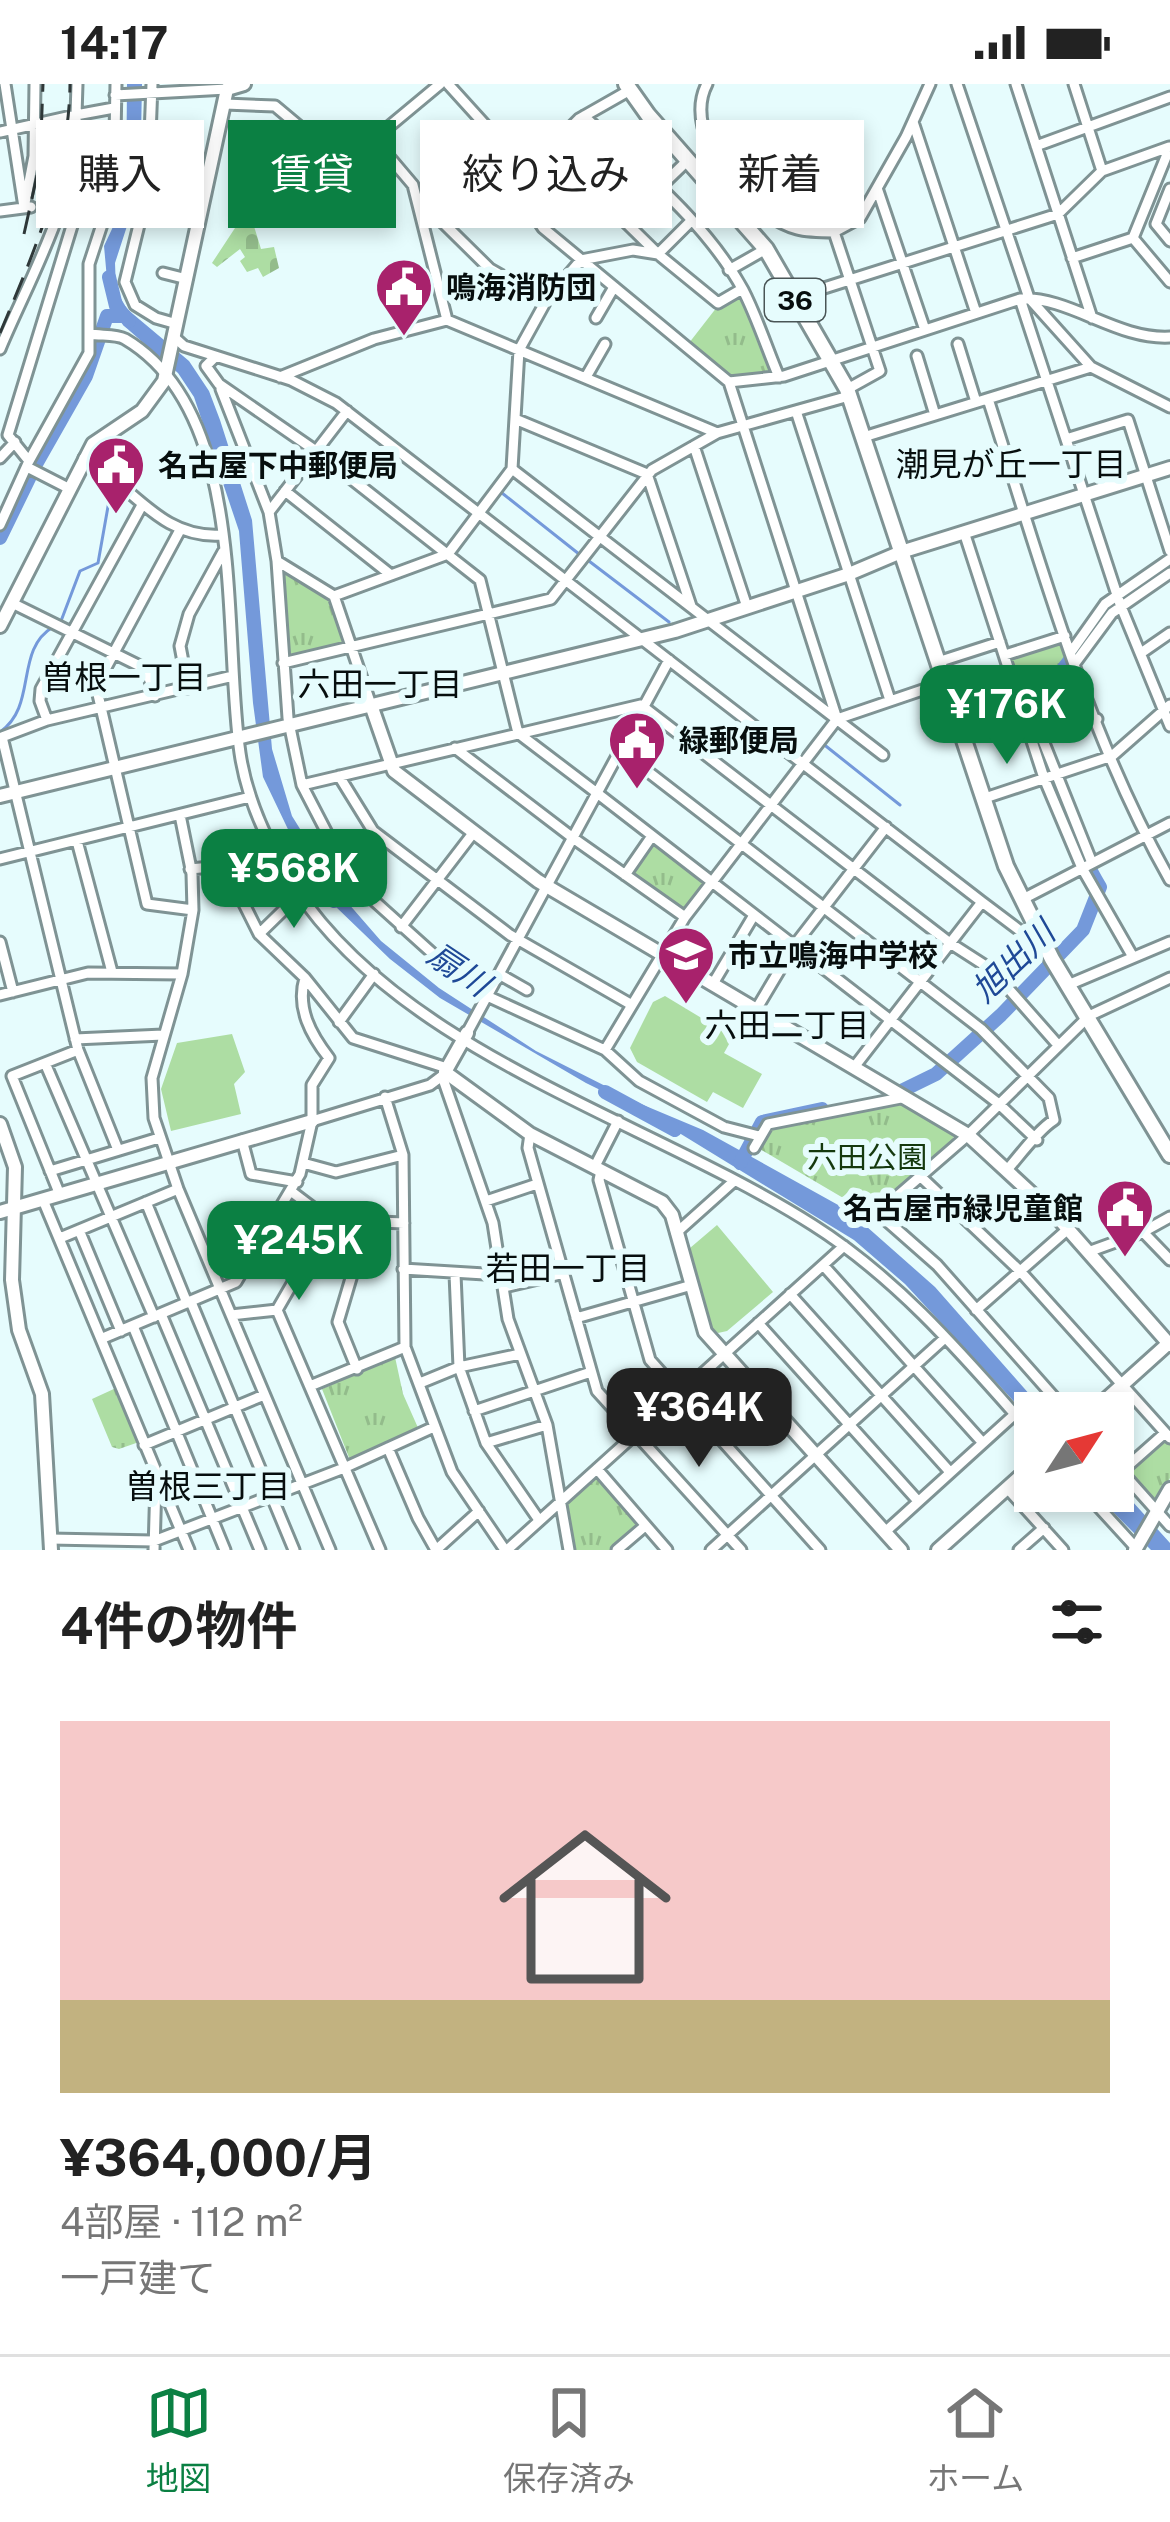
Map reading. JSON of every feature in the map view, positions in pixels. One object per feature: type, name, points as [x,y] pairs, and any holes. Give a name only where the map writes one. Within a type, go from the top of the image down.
[{"type":"main road","name":"36","points":[[634,86],[688,160],[766,249],[834,360]]},
{"type":"main road","name":"36","points":[[634,86],[770,243],[851,391],[870,435],[943,683],[1023,898],[1170,1155]]},
{"type":"main road","name":"36","points":[[851,391],[944,660],[985,798]]},
{"type":"main road","name":"36","points":[[1090,1016],[1170,1141]]},
{"type":"street","points":[[5,84],[6,131],[27,207]]},
{"type":"street","points":[[27,207],[34,156],[34,84]]},
{"type":"street","points":[[75,120],[77,84]]},
{"type":"street","points":[[0,626],[93,444],[142,411],[166,375],[226,97],[244,84]]},
{"type":"street","points":[[396,122],[444,84],[482,120]]},
{"type":"street","points":[[707,84],[702,123],[722,169],[747,199],[797,229],[834,232],[860,218],[930,84]]},
{"type":"street","points":[[957,84],[1119,601],[1167,708],[1170,726]]},
{"type":"street","points":[[1016,84],[1093,320]]},
{"type":"street","points":[[1074,84],[1102,171]]},
{"type":"street","points":[[579,120],[634,86]]},
{"type":"street","points":[[114,120],[116,91],[149,91],[275,106],[292,120]]},
{"type":"street","points":[[149,91],[148,188],[124,282],[135,305],[184,346],[314,390],[346,411],[1023,933],[1043,937]]},
{"type":"street","points":[[1036,146],[1170,98]]},
{"type":"street","points":[[6,131],[114,108]]},
{"type":"street","points":[[584,116],[588,120]]},
{"type":"street","points":[[913,122],[976,313]]},
{"type":"street","points":[[802,295],[1058,214],[1102,171],[1170,147]]},
{"type":"street","points":[[1072,258],[1133,238],[1170,147]]},
{"type":"street","points":[[672,175],[688,160]]},
{"type":"street","points":[[396,166],[417,197],[447,320]]},
{"type":"street","points":[[877,188],[925,330]]},
{"type":"street","points":[[1170,189],[1156,224],[1170,241]]},
{"type":"street","points":[[417,197],[490,269],[546,302]]},
{"type":"street","points":[[672,203],[742,289],[779,377]]},
{"type":"street","points":[[0,212],[27,207]]},
{"type":"street","points":[[658,254],[691,221]]},
{"type":"street","points":[[0,349],[49,228]]},
{"type":"street","points":[[0,458],[71,228]]},
{"type":"street","points":[[0,525],[96,335],[89,264],[100,228]]},
{"type":"street","points":[[547,228],[729,382],[837,719]]},
{"type":"street","points":[[631,228],[718,303],[742,289]]},
{"type":"street","points":[[283,664],[551,599],[647,474],[717,433],[851,391],[880,370],[834,232]]},
{"type":"street","points":[[1133,238],[1170,281]]},
{"type":"street","points":[[729,270],[766,249]]},
{"type":"street","points":[[334,596],[448,554],[512,469],[518,350],[546,302],[581,260],[633,250],[658,254]]},
{"type":"street","points":[[163,273],[187,279]]},
{"type":"street","points":[[596,318],[614,286]]},
{"type":"street","points":[[1024,299],[1091,367],[1170,407]]},
{"type":"street","points":[[729,382],[779,377],[1024,299],[1143,337],[1170,337]]},
{"type":"street","points":[[280,377],[374,339],[447,320],[717,433]]},
{"type":"street","points":[[96,335],[122,336],[166,375],[183,398],[219,505],[232,676],[250,797],[300,894],[345,950],[431,1019],[844,1246],[881,1275],[1014,1413]]},
{"type":"street","points":[[586,377],[605,344]]},
{"type":"street","points":[[958,344],[1097,719],[1144,836],[1170,880]]},
{"type":"street","points":[[917,356],[935,415]]},
{"type":"street","points":[[214,357],[206,366],[219,384],[268,512],[277,561],[285,726],[302,785],[343,864],[401,927],[485,1000],[605,1051],[639,1081],[724,1127],[756,1134]]},
{"type":"street","points":[[870,435],[1091,367]]},
{"type":"street","points":[[219,384],[316,452],[480,580],[518,733],[999,1104],[1036,1140]]},
{"type":"street","points":[[268,512],[346,411]]},
{"type":"street","points":[[796,411],[890,700]]},
{"type":"street","points":[[515,419],[647,474],[691,606]]},
{"type":"street","points":[[1066,439],[1128,420],[1170,555],[1119,601],[1073,657]]},
{"type":"street","points":[[8,435],[31,467],[70,488]]},
{"type":"street","points":[[694,446],[747,608]]},
{"type":"street","points":[[84,458],[114,476],[141,507],[180,530],[199,536],[221,535]]},
{"type":"street","points":[[0,796],[642,639],[1170,468]]},
{"type":"street","points":[[512,469],[883,755]]},
{"type":"street","points":[[285,491],[392,575]]},
{"type":"street","points":[[47,720],[39,694],[141,507]]},
{"type":"street","points":[[180,530],[96,686],[148,904],[193,910]]},
{"type":"street","points":[[964,532],[1050,776],[1097,894],[1133,957]]},
{"type":"street","points":[[188,688],[179,646],[189,614],[223,552]]},
{"type":"street","points":[[277,561],[334,596],[389,764],[547,886],[968,1136],[1068,1229],[1169,1343],[1114,1392]]},
{"type":"street","points":[[1119,601],[1170,573]]},
{"type":"street","points":[[12,603],[146,669],[154,696]]},
{"type":"street","points":[[1141,653],[1170,633]]},
{"type":"street","points":[[1005,655],[1065,636]]},
{"type":"street","points":[[944,660],[1000,642]]},
{"type":"street","points":[[0,1212],[430,1084],[445,1072],[669,660]]},
{"type":"street","points":[[118,1150],[76,1044],[2,737],[47,720],[232,676]]},
{"type":"street","points":[[605,1051],[685,917],[837,719],[943,683]]},
{"type":"street","points":[[302,785],[630,705],[644,706],[950,943],[992,970],[1058,1045]]},
{"type":"street","points":[[985,798],[1112,756],[1167,708]]},
{"type":"street","points":[[1050,776],[1042,738],[1097,719]]},
{"type":"street","points":[[455,748],[685,917]]},
{"type":"street","points":[[620,750],[982,1031],[1049,1098],[1054,1120],[1043,1126],[1007,1170]]},
{"type":"street","points":[[340,776],[374,831],[518,939],[632,1005]]},
{"type":"street","points":[[0,859],[250,797]]},
{"type":"street","points":[[180,814],[193,910],[182,974],[151,1091],[159,1138],[330,1550]]},
{"type":"street","points":[[1023,898],[1170,823]]},
{"type":"street","points":[[757,1007],[794,946],[886,827]]},
{"type":"street","points":[[401,927],[473,832]]},
{"type":"street","points":[[625,875],[652,836]]},
{"type":"street","points":[[77,841],[112,972]]},
{"type":"street","points":[[190,869],[215,869],[242,902],[259,934],[305,978],[352,1038],[445,1072],[530,1134],[662,1202],[672,1215],[705,1332],[902,1550]]},
{"type":"street","points":[[259,934],[300,894]]},
{"type":"street","points":[[855,1066],[982,902]]},
{"type":"street","points":[[714,982],[754,915]]},
{"type":"street","points":[[0,942],[13,992]]},
{"type":"street","points":[[1071,983],[1170,942]]},
{"type":"street","points":[[0,995],[112,972],[182,974]]},
{"type":"street","points":[[339,1022],[374,974]]},
{"type":"street","points":[[499,974],[527,990]]},
{"type":"street","points":[[103,1338],[236,1282],[294,1187],[312,1121],[312,1085],[329,1058],[304,1016],[305,978]]},
{"type":"street","points":[[1049,1392],[937,1265],[878,1213],[968,1136],[1090,1016],[1170,978]]},
{"type":"street","points":[[0,1081],[45,1064],[76,1044],[163,1034]]},
{"type":"street","points":[[45,1064],[260,1550]]},
{"type":"street","points":[[445,1072],[485,1201],[520,1354],[548,1425],[569,1550]]},
{"type":"street","points":[[12,1076],[60,1196]]},
{"type":"street","points":[[754,1148],[756,1134],[768,1124],[902,1094]]},
{"type":"street","points":[[385,1097],[403,1155],[405,1347],[452,1472],[506,1550],[844,1246]]},
{"type":"street","points":[[618,1121],[597,1170],[650,1360],[820,1550]]},
{"type":"street","points":[[0,1124],[15,1167],[12,1280],[19,1330],[42,1394],[51,1545],[154,1546],[434,1427]]},
{"type":"street","points":[[530,1134],[528,1148],[537,1184],[597,1391],[741,1550]]},
{"type":"street","points":[[50,1171],[159,1138]]},
{"type":"street","points":[[242,1140],[251,1174],[294,1187],[329,1220],[404,1223]]},
{"type":"street","points":[[303,1163],[336,1172],[403,1155]]},
{"type":"street","points":[[920,1176],[1020,1271],[1168,1435],[1134,1462]]},
{"type":"street","points":[[676,1233],[733,1182]]},
{"type":"street","points":[[485,1201],[537,1184]]},
{"type":"street","points":[[60,1238],[178,1189]]},
{"type":"street","points":[[43,1200],[189,1550]]},
{"type":"street","points":[[146,1202],[295,1550]]},
{"type":"street","points":[[1088,1252],[1170,1217]]},
{"type":"street","points":[[277,1310],[329,1220]]},
{"type":"street","points":[[357,1369],[338,1322],[368,1221]]},
{"type":"street","points":[[976,1310],[1068,1229]]},
{"type":"street","points":[[80,1230],[121,1331]]},
{"type":"street","points":[[1143,1232],[1170,1260]]},
{"type":"street","points":[[823,1265],[983,1443]]},
{"type":"street","points":[[404,1269],[503,1281],[564,1273]]},
{"type":"street","points":[[455,1274],[458,1367],[486,1443],[538,1520]]},
{"type":"street","points":[[576,1318],[692,1285]]},
{"type":"street","points":[[790,1294],[950,1472]]},
{"type":"street","points":[[231,1315],[277,1310]]},
{"type":"street","points":[[277,1310],[380,1550]]},
{"type":"street","points":[[758,1323],[918,1501]]},
{"type":"street","points":[[133,1326],[225,1550]]},
{"type":"street","points":[[711,1550],[945,1338]]},
{"type":"street","points":[[310,1386],[405,1347]]},
{"type":"street","points":[[420,1383],[458,1367],[520,1354]]},
{"type":"street","points":[[474,1411],[592,1372]]},
{"type":"street","points":[[144,1444],[264,1395]]},
{"type":"street","points":[[885,1532],[1014,1415]]},
{"type":"street","points":[[486,1443],[548,1425]]},
{"type":"street","points":[[388,1448],[436,1550],[479,1511]]},
{"type":"street","points":[[597,1469],[667,1550]]},
{"type":"street","points":[[154,1546],[156,1477]]},
{"type":"street","points":[[938,1550],[1014,1482]]},
{"type":"street","points":[[1007,1488],[1064,1550]]},
{"type":"street","points":[[1134,1488],[1170,1526]]},
{"type":"street","points":[[1104,1512],[1137,1548],[1170,1490]]},
{"type":"street","points":[[617,1550],[645,1526]]},
{"type":"street","points":[[1019,1550],[1044,1528]]},
{"type":"green space","points":[[235,228],[255,228],[261,249],[274,247],[279,268],[263,277],[258,268],[247,272],[240,249],[217,267],[212,263]]},
{"type":"green space","points":[[739,294],[772,368],[769,374],[728,376],[689,343],[717,307]]},
{"type":"green space","points":[[286,571],[329,598],[343,645],[286,657],[281,574]]},
{"type":"green space","points":[[1060,641],[1092,716],[1034,738],[1009,659]]},
{"type":"green space","points":[[650,842],[704,881],[685,910],[630,875]]},
{"type":"green space","points":[[665,996],[733,1037],[724,1053],[762,1074],[743,1108],[713,1092],[707,1102],[637,1062],[630,1048],[653,1002]]},
{"type":"green space","points":[[232,1034],[245,1072],[234,1084],[241,1114],[171,1131],[161,1089],[177,1043]]},
{"type":"green space","name":"六田公園","points":[[901,1102],[955,1135],[875,1209],[862,1209],[758,1148],[762,1135],[775,1124]]},
{"type":"green space","points":[[717,1225],[773,1292],[727,1331],[718,1333],[711,1327],[690,1248]]},
{"type":"green space","points":[[395,1357],[403,1394],[419,1430],[350,1460],[322,1389]]},
{"type":"green space","points":[[116,1388],[139,1442],[119,1449],[112,1447],[92,1399]]},
{"type":"green space","points":[[1163,1437],[1170,1442],[1170,1478],[1159,1503],[1152,1503],[1134,1480],[1134,1463]]},
{"type":"green space","points":[[592,1477],[638,1527],[613,1550],[571,1550],[564,1506]]},
{"type":"water","name":"扇川","points":[[127,84],[142,84],[141,120],[127,120]]},
{"type":"water","name":"扇川","points":[[112,228],[126,228],[115,263],[116,290],[127,309],[189,361],[209,391],[220,420],[252,520],[272,749],[292,816],[341,895],[381,941],[439,988],[536,1051],[703,1130],[849,1211],[935,1287],[1028,1392],[1014,1392],[1014,1401],[905,1284],[854,1240],[645,1112],[440,998],[390,959],[335,906],[296,846],[263,777],[239,531],[194,397],[178,373],[123,325],[107,279],[104,246]]},
{"type":"water","points":[[1134,1503],[1170,1543],[1170,1550],[1151,1550],[1113,1512],[1134,1512]]},
{"type":"waterway","name":"扇川","points":[[109,277],[116,306],[129,321]]},
{"type":"waterway","points":[[0,538],[86,376],[107,316],[124,316]]},
{"type":"waterway","points":[[61,621],[80,571],[98,563],[112,484]]},
{"type":"waterway","points":[[502,493],[579,554]]},
{"type":"waterway","points":[[585,558],[669,622]]},
{"type":"waterway","name":"旭出川","points":[[1096,621],[1170,566]]},
{"type":"waterway","points":[[0,732],[19,708],[34,649],[53,627]]},
{"type":"waterway","name":"旭出川","points":[[891,1096],[936,1074],[1083,930],[1100,887],[1050,781],[1035,722],[1045,694],[1078,650]]},
{"type":"waterway","points":[[822,743],[900,805]]},
{"type":"waterway","name":"扇川","points":[[299,850],[334,901]]},
{"type":"waterway","name":"扇川","points":[[605,1092],[675,1130]]},
{"type":"waterway","name":"旭出川","points":[[740,1163],[762,1122],[822,1109]]},
{"type":"tunnel","points":[[31,207],[36,208]]},
{"type":"railway","points":[[24,234],[40,162],[43,84]]},
{"type":"railway","points":[[0,333],[56,181],[70,84]]},
{"type":"place","name":"鳴海消防団","points":[[404,338]]},
{"type":"place","name":"名古屋下中郵便局","points":[[116,516]]},
{"type":"place","name":"緑郵便局","points":[[637,791]]},
{"type":"place","name":"市立鳴海中学校","points":[[686,1006]]},
{"type":"place","name":"名古屋市緑児童館","points":[[1125,1259]]},
{"type":"district","name":"潮見が丘一丁目","points":[[1011,464]]},
{"type":"district","name":"曽根一丁目","points":[[124,677]]},
{"type":"district","name":"六田一丁目","points":[[380,684]]},
{"type":"district","name":"六田二丁目","points":[[787,1025]]},
{"type":"district","name":"若田一丁目","points":[[568,1268]]},
{"type":"district","name":"曽根三丁目","points":[[208,1486]]}]
